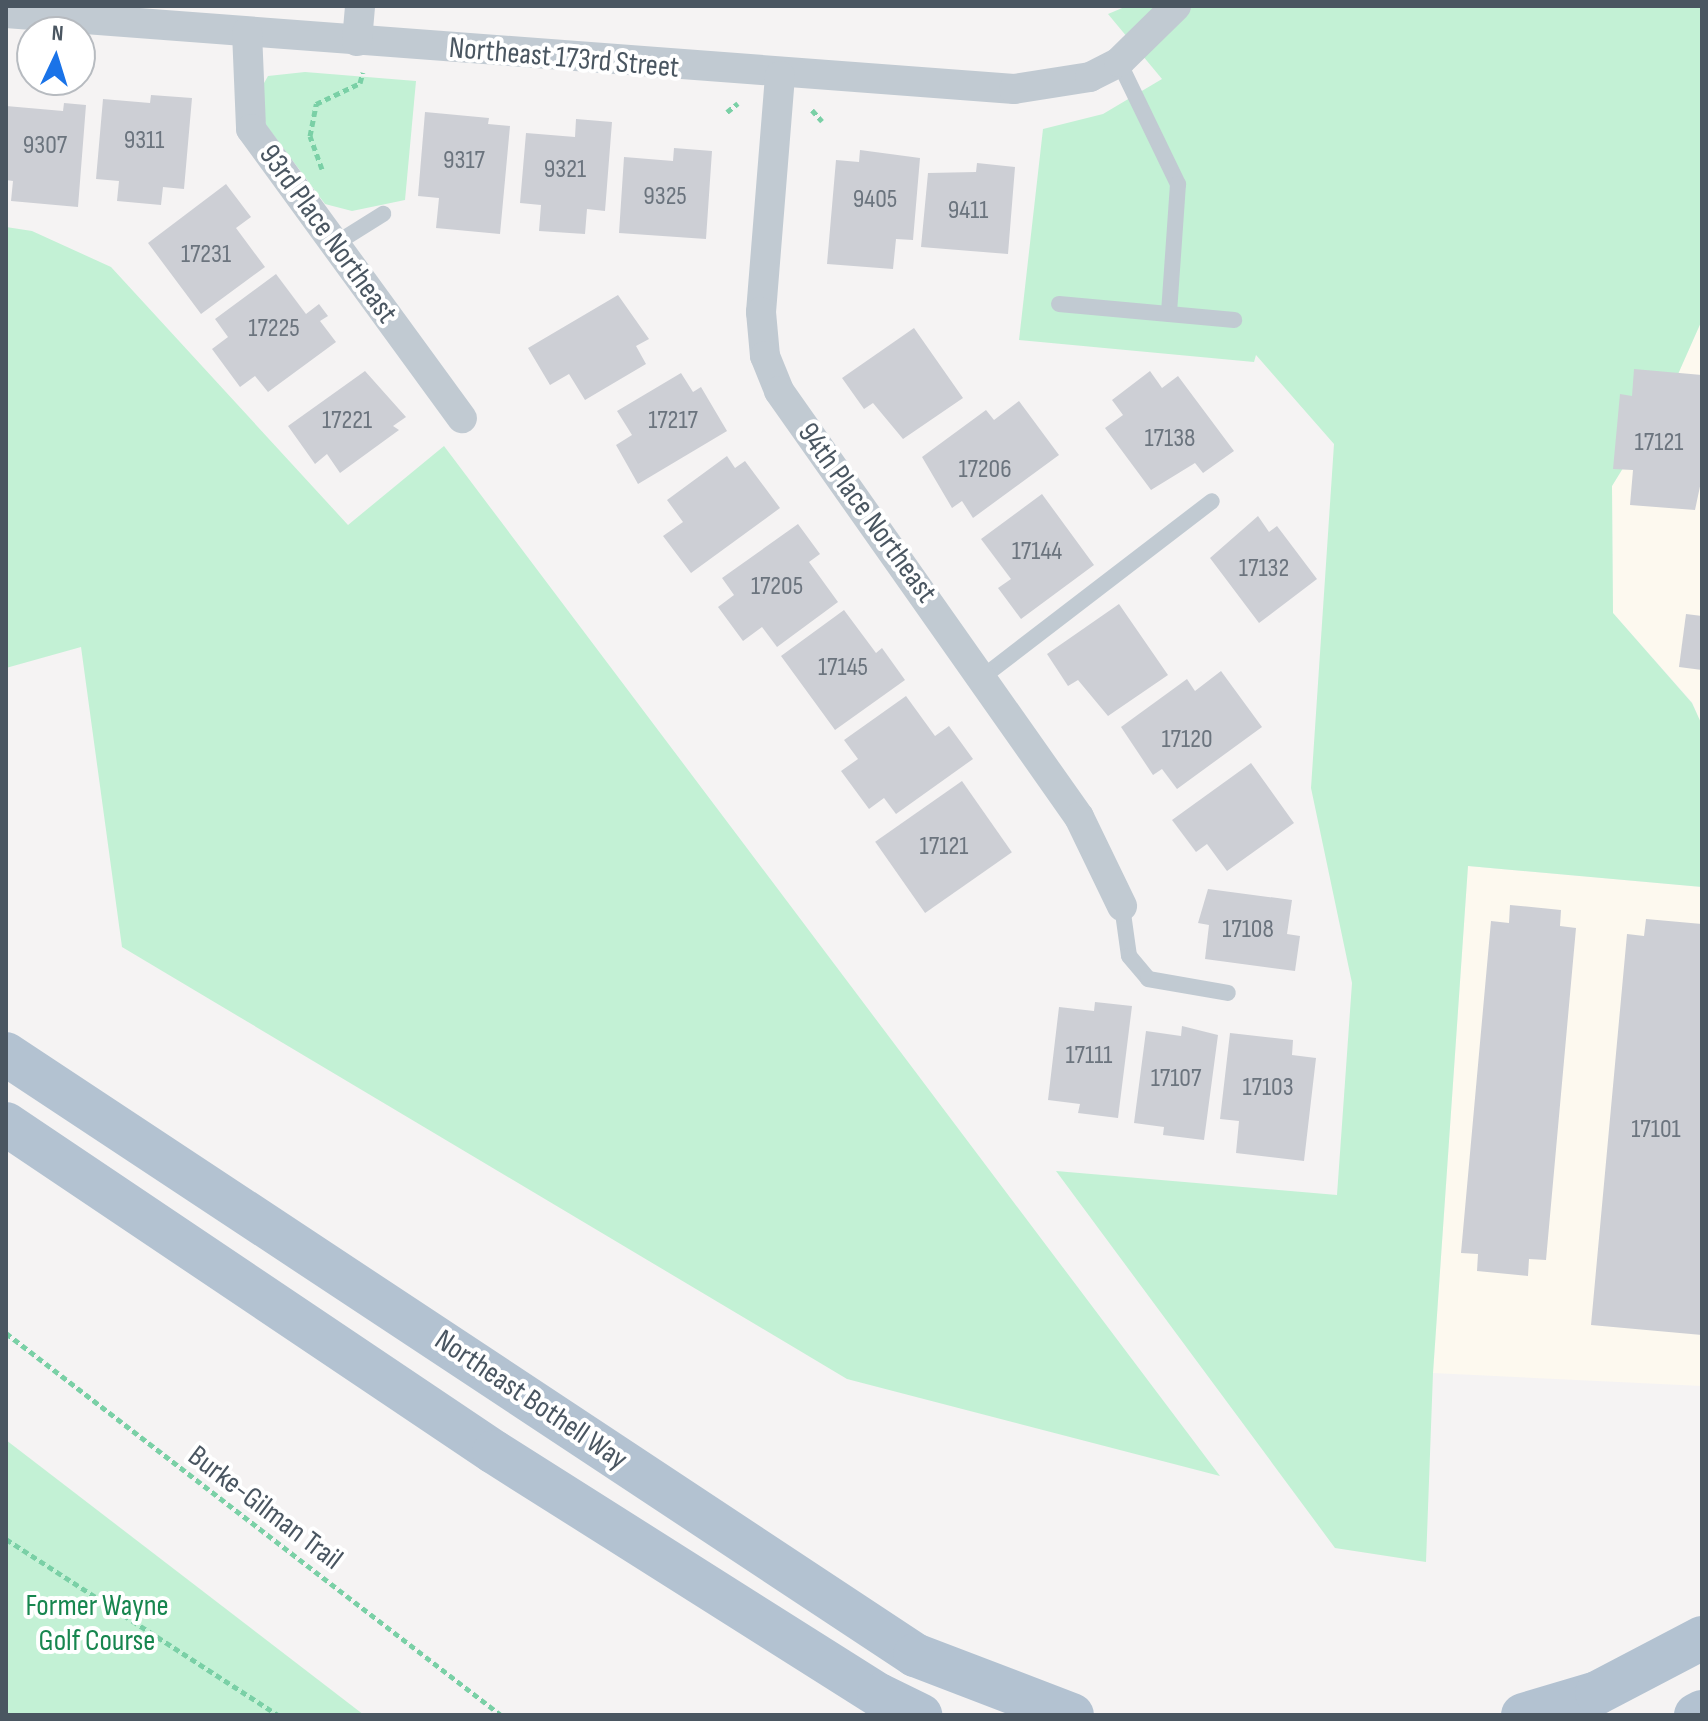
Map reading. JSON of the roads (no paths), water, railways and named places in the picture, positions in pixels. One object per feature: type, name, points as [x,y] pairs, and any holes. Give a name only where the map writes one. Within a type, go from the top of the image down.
[{"type":"main road","name":"Northeast Bothell Way","points":[[6,1054],[915,1655],[1072,1715]]},
{"type":"main road","name":"Northeast Bothell Way","points":[[6,1124],[494,1452],[865,1687],[920,1715]]},
{"type":"main road","points":[[229,1272],[275,1281],[444,1386],[459,1384],[474,1362]]},
{"type":"main road","points":[[1523,1715],[1597,1693],[1702,1638]]},
{"type":"main road","points":[[1696,1715],[1702,1712]]},
{"type":"street","points":[[357,41],[360,6]]},
{"type":"street","points":[[1119,62],[1176,6]]},
{"type":"street","name":"Northeast 173rd Street","points":[[6,13],[780,76],[1014,89],[1090,77],[1119,62]]},
{"type":"street","name":"93rd Place Northeast","points":[[247,32],[251,129],[462,418]]},
{"type":"street","name":"94th Place Northeast","points":[[780,76],[761,312],[765,356],[779,391],[984,676],[1079,817],[1122,906]]},
{"type":"lane","points":[[1119,62],[1178,184],[1169,314]]},
{"type":"lane","points":[[335,244],[383,214]]},
{"type":"lane","points":[[1059,304],[1234,320]]},
{"type":"lane","points":[[984,676],[1212,501]]},
{"type":"lane","points":[[1122,906],[1129,956],[1148,979],[1228,993]]},
{"type":"park label","name":"Former Wayne Golf Course","points":[[97,1623]]}]
